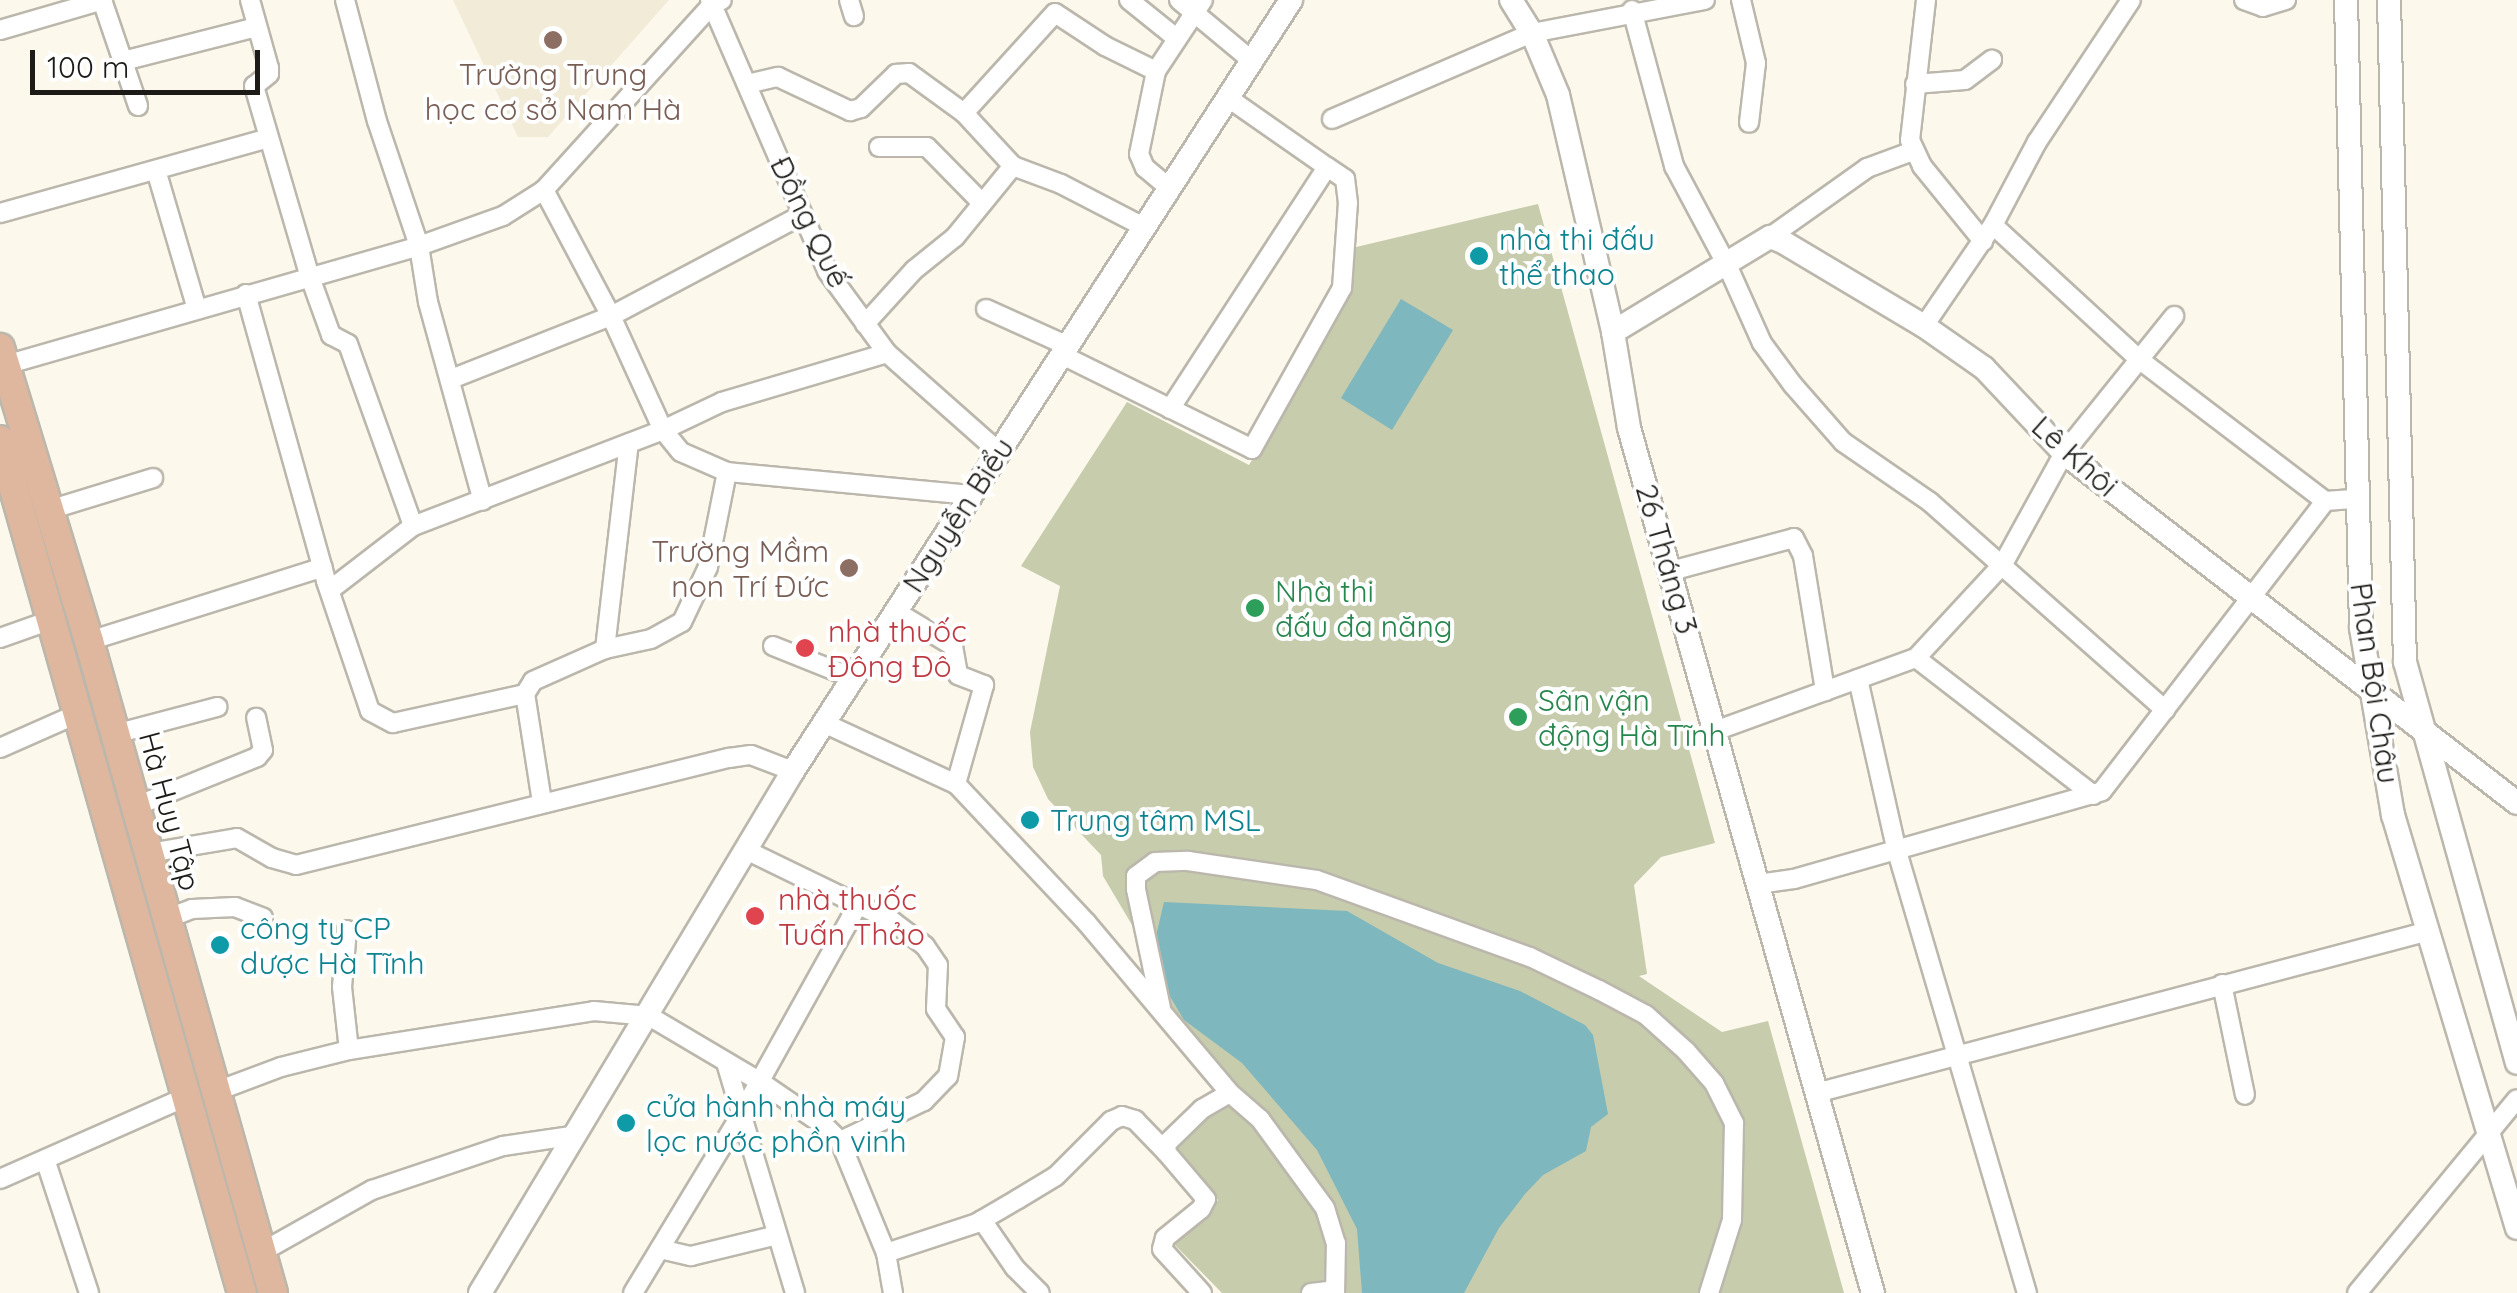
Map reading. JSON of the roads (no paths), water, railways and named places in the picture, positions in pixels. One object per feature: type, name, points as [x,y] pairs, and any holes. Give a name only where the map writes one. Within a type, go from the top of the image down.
[{"type":"main road","name":"Hà Huy Tập","points":[[2,361],[89,640],[274,1293]]},
{"type":"main road","name":"Hà Huy Tập","points":[[0,440],[5,480],[79,713],[184,1098],[242,1293]]},
{"type":"street","points":[[0,30],[102,0],[138,106]]},
{"type":"street","points":[[250,0],[269,68],[269,74],[254,86],[310,277],[332,336],[348,344],[412,526]]},
{"type":"street","points":[[344,0],[377,121],[419,246],[428,302],[483,501]]},
{"type":"street","points":[[1130,0],[1175,37]]},
{"type":"street","name":"Nguyễn Biểu","points":[[480,1293],[571,1136],[748,851],[792,771],[826,724],[1142,226],[1291,0]]},
{"type":"street","name":"26 Tháng 3","points":[[1511,0],[1532,32],[1558,96],[1614,332],[1629,428],[1874,1293]]},
{"type":"street","points":[[1332,119],[1532,32],[1632,10],[1705,0]]},
{"type":"street","points":[[1741,0],[1756,63],[1749,123]]},
{"type":"street","points":[[1926,0],[1910,140],[1913,151],[1988,233],[2140,360],[2325,501],[2357,499]]},
{"type":"street","points":[[1924,326],[1988,233],[2037,142],[2131,0]]},
{"type":"street","points":[[2244,0],[2264,8],[2286,0]]},
{"type":"street","name":"Phan Bội Châu","points":[[2346,0],[2361,628],[2392,815],[2517,1228]]},
{"type":"street","name":"Phan Bội Châu","points":[[2389,0],[2404,662],[2517,1064]]},
{"type":"street","points":[[2,361],[419,246],[503,216],[544,190],[715,2]]},
{"type":"street","name":"Đồng Quế","points":[[715,2],[827,271],[887,353],[1000,453]]},
{"type":"street","points":[[1168,187],[1146,168],[1139,154],[1156,71],[1191,5],[1252,60]]},
{"type":"street","points":[[1632,10],[1674,166],[1728,267],[1762,343],[1843,442],[1930,502],[2165,710]]},
{"type":"street","points":[[964,113],[1055,13],[1068,17],[1104,46],[1156,71]]},
{"type":"street","points":[[123,61],[256,26]]},
{"type":"street","points":[[1915,84],[1965,80],[1992,60]]},
{"type":"street","points":[[747,84],[778,77],[850,110],[861,108],[896,74],[910,73],[964,113],[1013,166],[1061,184],[1142,226]]},
{"type":"street","points":[[986,309],[1252,449],[1342,288],[1348,203],[1345,178],[1227,98]]},
{"type":"street","points":[[0,213],[268,138]]},
{"type":"street","points":[[878,147],[926,146],[982,204]]},
{"type":"street","points":[[1614,332],[1728,267],[1867,168],[1913,151]]},
{"type":"street","points":[[865,324],[982,204],[1013,166]]},
{"type":"street","points":[[1170,409],[1328,168]]},
{"type":"street","points":[[156,170],[198,309]]},
{"type":"street","points":[[544,190],[611,316],[662,430],[681,452],[726,472],[970,495]]},
{"type":"street","points":[[452,379],[611,316],[802,214]]},
{"type":"street","name":"Lê Khôi","points":[[1770,238],[1924,326],[1984,368],[2064,453],[2517,804]]},
{"type":"street","points":[[246,294],[323,567],[370,711],[382,721],[418,718],[525,694]]},
{"type":"street","points":[[1715,730],[1916,658],[2003,564],[2064,453],[2174,316]]},
{"type":"street","points":[[330,590],[412,526],[662,430],[722,402],[887,353]]},
{"type":"street","points":[[606,649],[629,443]]},
{"type":"street","points":[[542,802],[525,694],[532,681],[606,649],[650,639],[682,622],[708,567],[726,472]]},
{"type":"street","points":[[49,510],[154,478]]},
{"type":"street","points":[[1758,884],[1794,879],[2102,791],[2248,596],[2325,501]]},
{"type":"street","points":[[1671,571],[1794,538],[1803,556],[1825,691]]},
{"type":"street","points":[[89,640],[323,567]]},
{"type":"street","points":[[896,611],[954,646],[958,674],[984,685],[956,784]]},
{"type":"street","points":[[0,638],[50,620]]},
{"type":"street","points":[[774,646],[853,678]]},
{"type":"street","points":[[1916,658],[2093,795]]},
{"type":"street","points":[[1858,679],[1896,848],[2028,1293]]},
{"type":"street","points":[[116,734],[216,707]]},
{"type":"street","points":[[0,748],[79,713]]},
{"type":"street","points":[[136,806],[258,757],[263,750],[256,718]]},
{"type":"street","points":[[826,724],[956,784],[1161,1008],[1230,1093],[1260,1119],[1325,1208],[1336,1244],[1335,1292],[1311,1293]]},
{"type":"street","points":[[149,853],[237,838],[272,858],[296,865],[542,802],[630,786],[751,755],[792,771]]},
{"type":"street","points":[[748,851],[892,921],[926,946],[938,965],[936,1009],[955,1036],[956,1053],[948,1076],[924,1101],[840,1142]]},
{"type":"street","points":[[1161,1008],[1136,889],[1136,876],[1155,862],[1188,861],[1317,880],[1530,957],[1599,990],[1646,1016],[1686,1051],[1714,1083],[1734,1122],[1732,1220],[1710,1293]]},
{"type":"street","points":[[633,1293],[742,1113],[859,903]]},
{"type":"street","points":[[166,919],[192,909],[235,907],[264,918]]},
{"type":"street","points":[[347,930],[342,987],[349,1050]]},
{"type":"street","points":[[1816,1093],[2425,932]]},
{"type":"street","points":[[2222,984],[2245,1095]]},
{"type":"street","points":[[217,1092],[281,1067],[349,1050],[594,1011],[649,1016],[759,1082],[825,1126],[840,1142],[886,1253],[893,1293]]},
{"type":"street","points":[[727,1066],[795,1293]]},
{"type":"street","points":[[1166,1152],[1172,1135],[1230,1093]]},
{"type":"street","points":[[0,1178],[46,1162],[184,1098]]},
{"type":"street","points":[[2357,1293],[2517,1099]]},
{"type":"street","points":[[886,1253],[982,1220],[1056,1176],[1110,1121],[1122,1116],[1135,1120],[1206,1200],[1201,1209],[1164,1238],[1162,1250],[1202,1293]]},
{"type":"street","points":[[260,1253],[372,1190],[403,1178],[502,1146],[571,1136]]},
{"type":"street","points":[[46,1162],[89,1293]]},
{"type":"street","points":[[982,1220],[1015,1268],[1040,1293]]},
{"type":"street","points":[[660,1248],[691,1256],[778,1235]]},
{"type":"water","points":[[1401,299],[1453,330],[1392,430],[1341,398]]},
{"type":"water","points":[[1164,902],[1347,911],[1438,963],[1520,991],[1585,1025],[1593,1035],[1608,1114],[1591,1127],[1586,1151],[1543,1175],[1525,1194],[1499,1228],[1464,1293],[1362,1293],[1357,1229],[1317,1150],[1242,1063],[1184,1020],[1162,983],[1155,940]]},
{"type":"place","name":"Trường Trung học cơ sở Nam Hà","points":[[553,40]]},
{"type":"place","name":"nhà thi đấu thể thao","points":[[1479,256]]},
{"type":"place","name":"Trường Mầm non Trí Đức","points":[[849,568]]},
{"type":"place","name":"Nhà thi đấu đa năng","points":[[1255,608]]},
{"type":"place","name":"nhà thuốc Đông Đô","points":[[805,648]]},
{"type":"place","name":"Sân vận động Hà Tĩnh","points":[[1518,717]]},
{"type":"place","name":"Trung tâm MSL","points":[[1030,820]]},
{"type":"place","name":"nhà thuốc Tuấn Thảo","points":[[755,916]]},
{"type":"place","name":"công ty CP dược Hà Tĩnh","points":[[220,945]]},
{"type":"place","name":"cửa hành nhà máy lọc nước phồn vinh","points":[[626,1123]]}]
